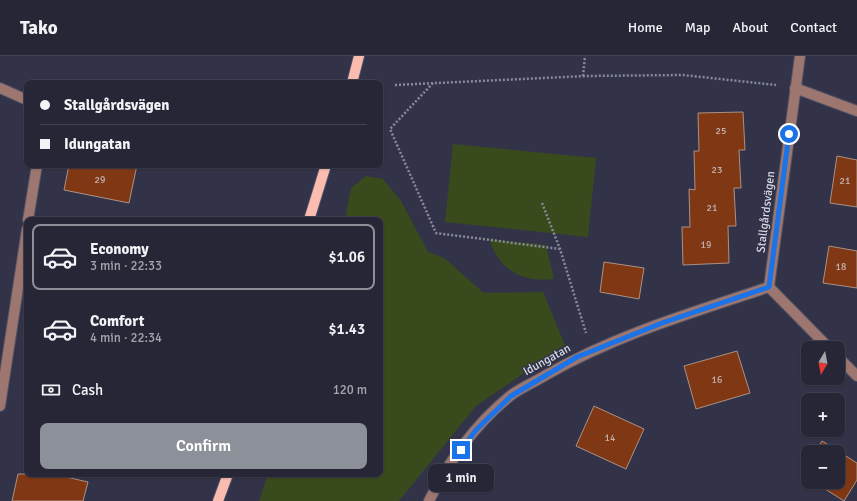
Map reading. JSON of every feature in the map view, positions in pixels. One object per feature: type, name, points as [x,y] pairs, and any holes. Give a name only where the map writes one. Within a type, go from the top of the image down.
[{"type":"main road","points":[[353,80],[359,56]]},
{"type":"main road","points":[[310,217],[325,168]]},
{"type":"main road","points":[[218,501],[227,477]]},
{"type":"street","name":"Stallgårdsvägen","points":[[769,287],[800,56]]},
{"type":"street","points":[[0,88],[24,99]]},
{"type":"street","points":[[795,88],[857,111]]},
{"type":"street","points":[[28,217],[37,168]]},
{"type":"street","points":[[0,406],[24,249]]},
{"type":"street","points":[[769,287],[822,341]]},
{"type":"street","name":"Idungatan","points":[[429,501],[438,482],[476,430],[511,396],[577,357],[662,323],[769,287]]},
{"type":"street","points":[[845,364],[857,376]]},
{"type":"path","points":[[583,76],[585,56]]},
{"type":"path","points":[[395,85],[583,76],[683,75],[795,88]]},
{"type":"path","points":[[434,83],[390,129],[436,234],[560,249]]},
{"type":"path","points":[[542,203],[560,249],[592,351]]},
{"type":"green space","points":[[453,144],[596,158],[588,237],[445,222]]},
{"type":"green space","points":[[366,176],[383,179],[401,201],[428,252],[444,258],[484,293],[543,292],[565,345],[476,406],[399,501],[259,501],[267,477],[383,477],[383,217],[346,217],[351,188]]},
{"type":"green space","points":[[489,239],[546,245],[554,279],[531,279],[513,272],[499,259]]},
{"type":"building","points":[[743,112],[745,150],[739,150],[741,188],[734,188],[736,226],[728,226],[729,263],[683,265],[682,227],[690,227],[689,189],[695,190],[694,151],[699,151],[698,113]]},
{"type":"building","points":[[837,156],[857,160],[857,207],[830,203]]},
{"type":"building","points":[[68,168],[136,168],[129,203],[64,190]]},
{"type":"building","points":[[829,246],[857,251],[857,288],[823,283]]},
{"type":"building","points":[[604,262],[644,268],[639,299],[600,292]]},
{"type":"building","points":[[737,351],[750,393],[696,409],[684,366]]},
{"type":"building","points":[[594,406],[644,429],[626,469],[576,446]]},
{"type":"building","points":[[822,441],[828,445],[819,445]]},
{"type":"building","points":[[845,455],[857,463],[857,480],[844,501],[825,489],[845,489]]},
{"type":"building","points":[[18,474],[24,474],[24,477],[66,477],[88,482],[83,501],[12,501]]},
{"type":"route","points":[[461,450],[476,430],[511,396],[577,357],[662,323],[769,287],[789,134]]}]
